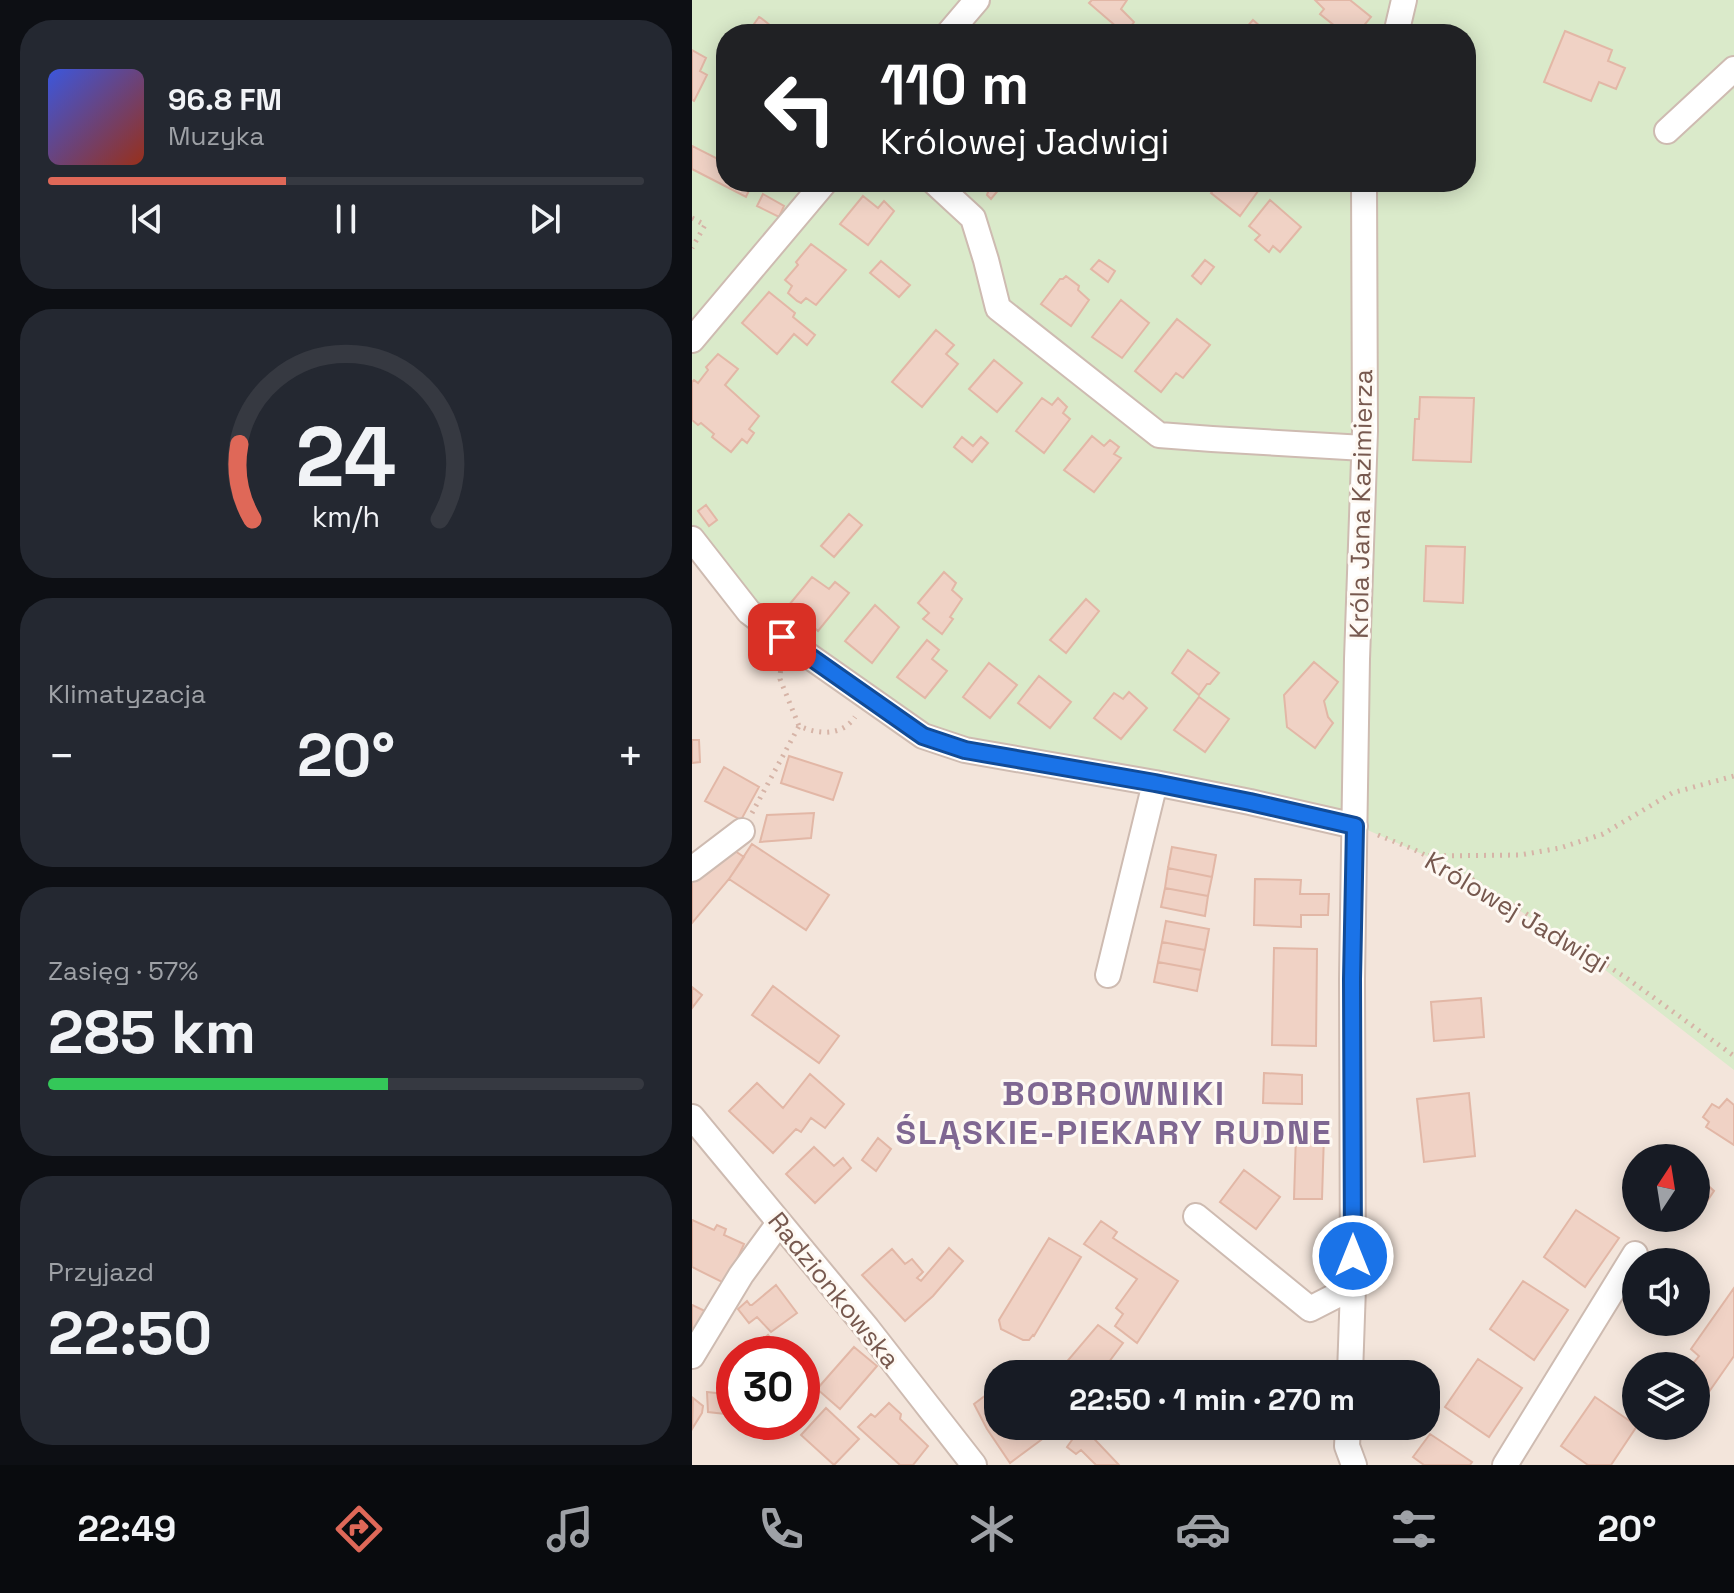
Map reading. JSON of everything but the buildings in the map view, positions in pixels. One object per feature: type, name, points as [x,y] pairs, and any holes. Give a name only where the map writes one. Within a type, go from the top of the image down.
[{"type":"street","points":[[957,24],[977,0]]},
{"type":"street","points":[[1398,24],[1404,0]]},
{"type":"street","points":[[1667,131],[1734,69]]},
{"type":"street","points":[[692,340],[817,192]]},
{"type":"street","points":[[945,192],[973,218],[998,308],[1159,435],[1364,448]]},
{"type":"street","name":"Króla Jana Kazimierza","points":[[1350,1360],[1352,979],[1364,448],[1364,192]]},
{"type":"street","points":[[692,539],[749,612],[923,736],[965,750],[1155,783],[1355,826]]},
{"type":"street","points":[[1108,975],[1155,783]]},
{"type":"street","points":[[692,869],[742,831]]},
{"type":"street","name":"Radzionkowska","points":[[692,1117],[867,1328],[974,1465]]},
{"type":"street","points":[[1196,1216],[1310,1309],[1353,1287]]},
{"type":"street","points":[[692,1356],[741,1275],[779,1223]]},
{"type":"street","points":[[1505,1465],[1622,1275]]},
{"type":"street","points":[[1347,1440],[1354,1465]]},
{"type":"path","points":[[692,218],[705,225],[692,248]]},
{"type":"path","points":[[782,637],[780,679],[799,726],[813,732],[839,731],[850,725],[868,698]]},
{"type":"path","points":[[742,831],[799,726]]},
{"type":"path","points":[[1427,856],[1520,855],[1560,848],[1603,834],[1672,793],[1734,776]]},
{"type":"path","name":"Królowej Jadwigi","points":[[1355,826],[1467,876],[1628,979],[1734,1056]]},
{"type":"shaded area","points":[[692,0],[945,0],[790,24],[716,24],[716,192],[737,192],[1436,836],[1734,1023],[1734,1465],[692,1465]]},
{"type":"green space","points":[[692,0],[1734,0],[1734,1070],[1582,952],[1459,870],[1356,825],[927,728],[812,661],[692,546]]},
{"type":"district","name":"BOBROWNIKI ŚLĄSKIE-PIEKARY RUDNE","points":[[1114,1112]]},
{"type":"route","points":[[782,637],[923,736],[965,750],[1155,783],[1355,826],[1353,1256]]}]
